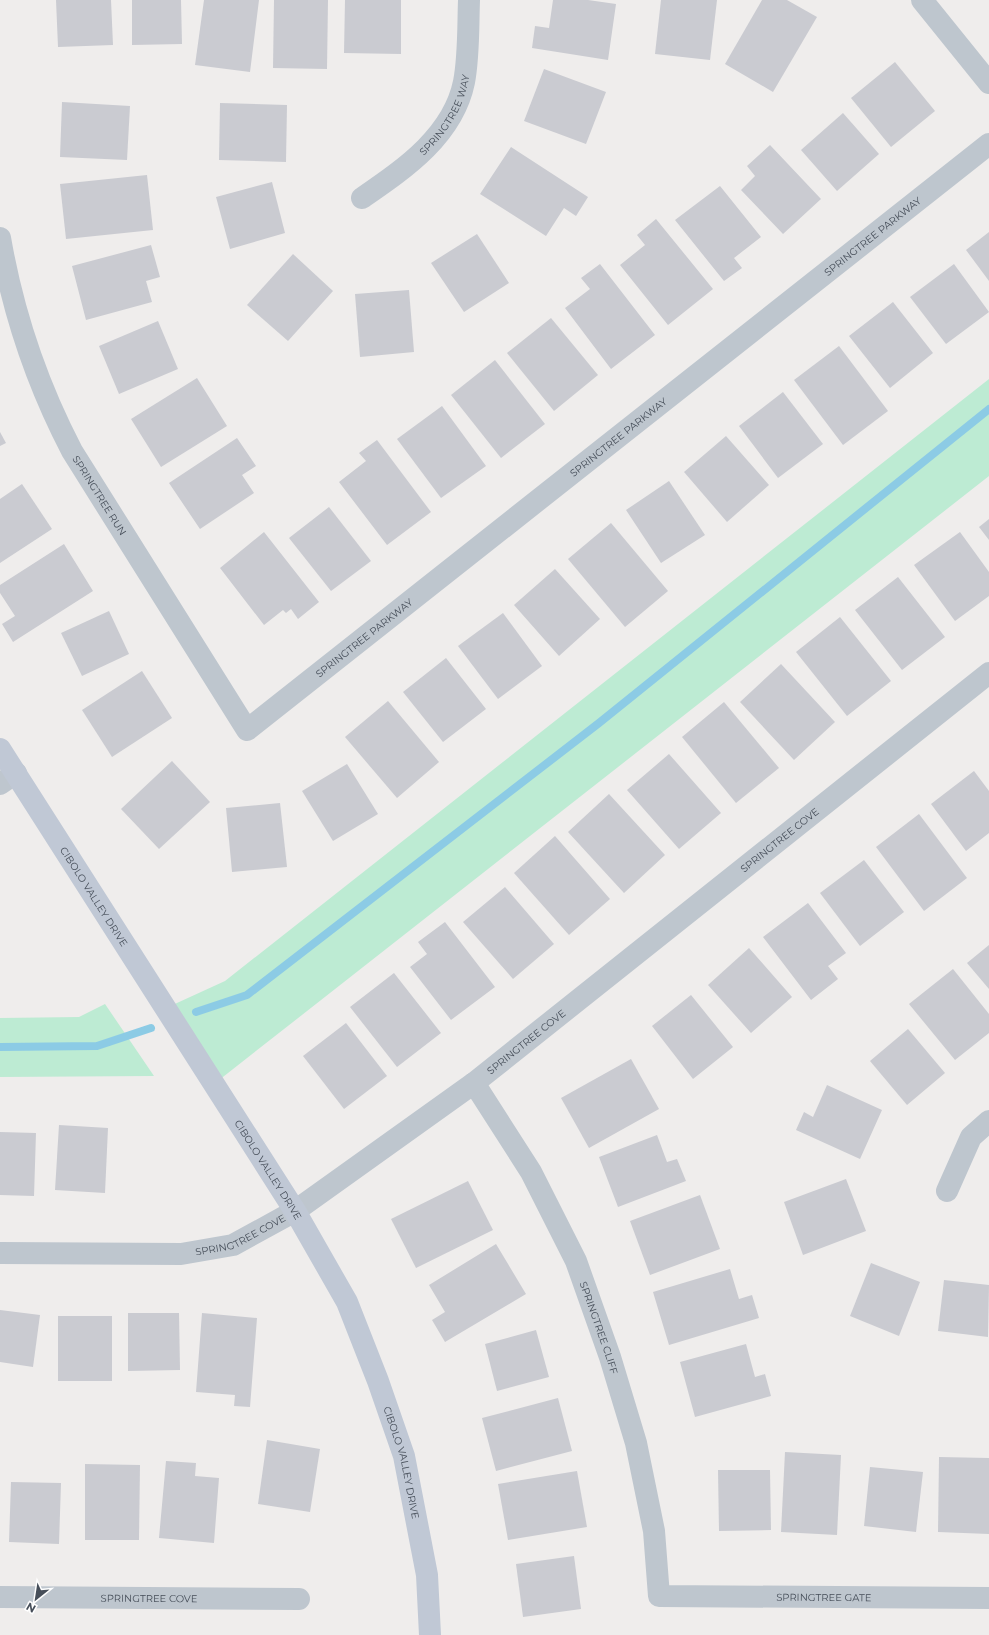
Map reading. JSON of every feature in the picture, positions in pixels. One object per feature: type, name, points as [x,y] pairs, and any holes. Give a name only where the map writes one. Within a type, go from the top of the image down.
[{"type":"main road","name":"CIBOLO VALLEY DRIVE","points":[[0,749],[8,779],[295,1211],[347,1302],[378,1381],[404,1456],[427,1574],[430,1635]]},
{"type":"street","name":"SPRINGTREE WAY","points":[[362,198],[418,156],[438,136],[454,108],[464,83],[469,0]]},
{"type":"street","points":[[922,0],[989,83]]},
{"type":"street","name":"SPRINGTREE PARKWAY","points":[[246,730],[989,144]]},
{"type":"street","name":"SPRINGTREE RUN","points":[[0,238],[5,267],[23,335],[39,381],[58,425],[72,451],[246,730]]},
{"type":"street","name":"SPRINGTREE COVE","points":[[0,1253],[181,1254],[233,1245],[295,1211],[474,1083],[989,672]]},
{"type":"street","name":"SPRINGTREE CLIFF","points":[[474,1083],[534,1179],[576,1261],[608,1349],[637,1451],[654,1531],[659,1596]]},
{"type":"street","points":[[946,1191],[971,1137],[989,1121]]},
{"type":"street","name":"SPRINGTREE COVE","points":[[0,1596],[299,1599]]},
{"type":"street","name":"SPRINGTREE GATE","points":[[659,1596],[989,1598]]},
{"type":"green space","points":[[989,379],[989,476],[214,1084],[166,1008],[225,981]]},
{"type":"green space","points":[[105,1004],[154,1076],[0,1077],[0,1018],[79,1017]]},
{"type":"building","points":[[56,0],[111,0],[113,45],[58,47]]},
{"type":"building","points":[[132,0],[181,0],[182,44],[132,45]]},
{"type":"building","points":[[204,0],[259,0],[250,72],[195,65]]},
{"type":"building","points":[[274,0],[328,0],[327,69],[273,68]]},
{"type":"building","points":[[345,0],[401,0],[401,54],[344,53]]},
{"type":"building","points":[[553,0],[588,0],[616,4],[608,60],[532,48],[535,26],[549,28]]},
{"type":"building","points":[[661,0],[717,0],[710,60],[655,54]]},
{"type":"building","points":[[762,0],[787,0],[817,17],[773,92],[725,64]]},
{"type":"building","points":[[895,62],[935,111],[891,147],[851,98]]},
{"type":"building","points":[[544,69],[606,92],[586,144],[524,121]]},
{"type":"building","points":[[62,102],[130,106],[127,160],[60,157]]},
{"type":"building","points":[[220,103],[287,105],[286,162],[219,160]]},
{"type":"building","points":[[843,113],[879,154],[837,191],[801,150]]},
{"type":"building","points":[[770,145],[821,199],[783,234],[741,190],[755,176],[747,166]]},
{"type":"building","points":[[511,147],[588,197],[576,216],[564,208],[546,236],[480,194]]},
{"type":"building","points":[[147,175],[153,230],[66,239],[60,184]]},
{"type":"building","points":[[272,182],[285,233],[230,249],[216,197]]},
{"type":"building","points":[[720,186],[761,237],[734,258],[742,268],[724,281],[675,220]]},
{"type":"building","points":[[656,219],[713,289],[668,325],[620,265],[645,245],[637,235]]},
{"type":"building","points":[[989,232],[989,281],[966,250]]},
{"type":"building","points":[[477,234],[509,283],[464,312],[431,263]]},
{"type":"building","points":[[151,245],[160,277],[146,281],[152,302],[86,320],[72,266]]},
{"type":"building","points":[[293,254],[333,291],[288,341],[247,305]]},
{"type":"building","points":[[600,264],[655,335],[611,369],[565,308],[590,289],[581,278]]},
{"type":"building","points":[[954,264],[989,312],[946,344],[910,297]]},
{"type":"building","points":[[409,290],[414,352],[360,357],[355,294]]},
{"type":"building","points":[[893,302],[933,353],[890,388],[849,336]]},
{"type":"building","points":[[551,318],[598,375],[554,411],[507,353]]},
{"type":"building","points":[[158,321],[178,369],[119,394],[99,346]]},
{"type":"building","points":[[839,346],[888,411],[843,445],[794,380]]},
{"type":"building","points":[[495,360],[545,424],[501,458],[451,395]]},
{"type":"building","points":[[197,378],[227,426],[161,467],[131,419]]},
{"type":"building","points":[[783,392],[823,444],[778,478],[739,426]]},
{"type":"building","points":[[442,406],[486,466],[441,498],[397,439]]},
{"type":"building","points":[[0,432],[6,443],[0,446]]},
{"type":"building","points":[[726,436],[769,485],[727,522],[684,472]]},
{"type":"building","points":[[237,438],[256,466],[242,475],[254,493],[200,529],[169,483]]},
{"type":"building","points":[[377,440],[431,512],[387,545],[339,482],[366,461],[359,453]]},
{"type":"building","points":[[669,481],[705,535],[661,563],[626,510]]},
{"type":"building","points":[[22,484],[52,529],[0,563],[0,499]]},
{"type":"building","points":[[329,507],[371,561],[331,591],[289,538]]},
{"type":"building","points":[[989,519],[989,540],[979,527]]},
{"type":"building","points":[[611,523],[668,591],[625,627],[568,559]]},
{"type":"building","points":[[264,532],[319,602],[298,619],[291,609],[286,613],[283,610],[264,625],[220,568]]},
{"type":"building","points":[[960,532],[989,572],[989,596],[955,621],[914,565]]},
{"type":"building","points":[[64,544],[93,591],[13,642],[2,624],[15,616],[0,593],[0,585]]},
{"type":"building","points":[[555,569],[600,619],[559,656],[514,605]]},
{"type":"building","points":[[898,577],[945,637],[902,670],[855,610]]},
{"type":"building","points":[[109,611],[129,654],[82,676],[61,633]]},
{"type":"building","points":[[503,613],[542,666],[498,699],[458,646]]},
{"type":"building","points":[[840,617],[891,681],[847,716],[796,652]]},
{"type":"building","points":[[446,658],[486,709],[443,742],[403,692]]},
{"type":"building","points":[[781,664],[835,722],[794,760],[740,702]]},
{"type":"building","points":[[142,671],[172,718],[112,757],[82,710]]},
{"type":"building","points":[[388,701],[439,762],[397,798],[345,737]]},
{"type":"building","points":[[724,702],[779,768],[736,803],[682,737]]},
{"type":"building","points":[[669,754],[721,813],[679,849],[627,790]]},
{"type":"building","points":[[172,761],[210,802],[159,849],[121,809]]},
{"type":"building","points":[[347,764],[378,814],[333,841],[302,791]]},
{"type":"building","points":[[974,771],[989,791],[989,833],[966,851],[931,804]]},
{"type":"building","points":[[609,794],[665,855],[624,893],[568,832]]},
{"type":"building","points":[[280,803],[287,867],[232,872],[226,808]]},
{"type":"building","points":[[919,814],[967,878],[924,911],[876,847]]},
{"type":"building","points":[[555,836],[610,899],[569,935],[514,873]]},
{"type":"building","points":[[864,860],[904,912],[860,946],[820,893]]},
{"type":"building","points":[[505,887],[554,944],[513,979],[463,922]]},
{"type":"building","points":[[808,903],[846,953],[828,966],[838,979],[811,1000],[763,937]]},
{"type":"building","points":[[445,922],[495,987],[451,1020],[410,967],[427,954],[418,942]]},
{"type":"building","points":[[989,945],[989,989],[967,963]]},
{"type":"building","points":[[749,948],[792,997],[751,1033],[708,985]]},
{"type":"building","points":[[953,969],[989,1014],[989,1033],[955,1060],[909,1004]]},
{"type":"building","points":[[394,973],[441,1033],[397,1067],[350,1007]]},
{"type":"building","points":[[691,995],[733,1047],[693,1079],[652,1026]]},
{"type":"building","points":[[346,1023],[387,1076],[344,1109],[303,1056]]},
{"type":"building","points":[[908,1029],[945,1073],[907,1105],[870,1061]]},
{"type":"building","points":[[631,1059],[659,1109],[589,1148],[561,1098]]},
{"type":"building","points":[[827,1085],[882,1110],[860,1159],[796,1130],[804,1112],[813,1117]]},
{"type":"building","points":[[59,1125],[108,1128],[105,1193],[55,1190]]},
{"type":"building","points":[[0,1132],[36,1133],[34,1196],[0,1195]]},
{"type":"building","points":[[657,1135],[667,1162],[677,1159],[686,1181],[618,1207],[599,1157]]},
{"type":"building","points":[[846,1179],[866,1231],[803,1255],[784,1202]]},
{"type":"building","points":[[468,1181],[493,1230],[416,1268],[391,1219]]},
{"type":"building","points":[[700,1195],[720,1249],[650,1275],[630,1221]]},
{"type":"building","points":[[496,1244],[526,1294],[445,1342],[432,1320],[445,1312],[429,1285]]},
{"type":"building","points":[[871,1263],[920,1282],[899,1336],[850,1316]]},
{"type":"building","points":[[730,1269],[739,1299],[752,1295],[759,1318],[669,1345],[653,1292]]},
{"type":"building","points":[[944,1280],[989,1285],[988,1337],[938,1331]]},
{"type":"building","points":[[0,1310],[40,1315],[33,1367],[0,1362]]},
{"type":"building","points":[[128,1313],[179,1313],[180,1370],[128,1371]]},
{"type":"building","points":[[202,1313],[257,1318],[250,1407],[234,1406],[235,1395],[196,1392]]},
{"type":"building","points":[[58,1316],[112,1316],[112,1381],[58,1381]]},
{"type":"building","points":[[536,1330],[549,1377],[497,1391],[485,1344]]},
{"type":"building","points":[[746,1344],[755,1377],[765,1374],[771,1396],[695,1417],[680,1362]]},
{"type":"building","points":[[558,1398],[572,1451],[496,1471],[482,1418]]},
{"type":"building","points":[[267,1440],[320,1449],[310,1512],[258,1504]]},
{"type":"building","points":[[785,1452],[841,1455],[837,1535],[781,1532]]},
{"type":"building","points":[[939,1457],[989,1458],[989,1534],[938,1532]]},
{"type":"building","points":[[166,1461],[196,1463],[195,1476],[219,1478],[214,1543],[159,1538]]},
{"type":"building","points":[[85,1464],[140,1465],[139,1540],[85,1540]]},
{"type":"building","points":[[870,1467],[923,1472],[916,1532],[864,1526]]},
{"type":"building","points":[[718,1470],[770,1470],[771,1530],[719,1531]]},
{"type":"building","points":[[577,1471],[587,1527],[508,1540],[498,1484]]},
{"type":"building","points":[[11,1482],[61,1483],[59,1544],[9,1542]]},
{"type":"building","points":[[574,1556],[581,1609],[523,1617],[516,1564]]},
{"type":"waterway","points":[[196,1012],[247,995],[599,723],[989,409]]},
{"type":"waterway","points":[[0,1047],[97,1046],[151,1028]]}]
